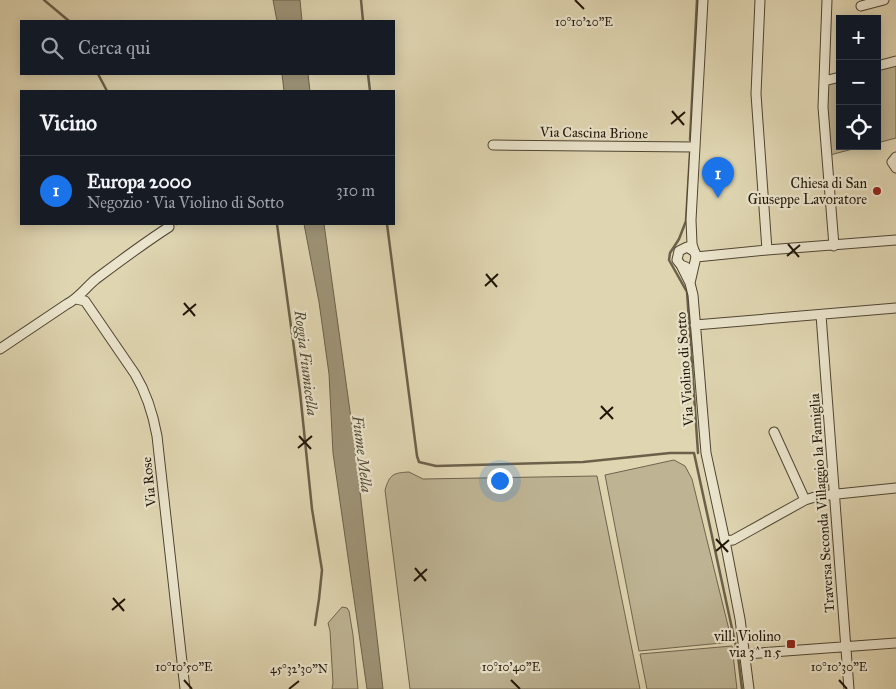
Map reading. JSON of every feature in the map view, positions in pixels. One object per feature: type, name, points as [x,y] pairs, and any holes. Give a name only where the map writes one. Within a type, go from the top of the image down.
[{"type":"street","name":"Via Violino di Sotto","points":[[690,284],[695,257],[692,244],[691,220],[703,0]]},
{"type":"street","points":[[760,0],[756,94],[768,250]]},
{"type":"street","points":[[827,0],[823,107],[834,246]]},
{"type":"street","points":[[861,6],[884,0]]},
{"type":"street","points":[[881,65],[896,61]]},
{"type":"street","points":[[824,80],[836,78]]},
{"type":"street","name":"Via Cascina Brione","points":[[493,146],[694,147]]},
{"type":"street","points":[[895,157],[892,162],[896,168]]},
{"type":"street","name":"Via Violino di Sotto","points":[[691,220],[686,238],[677,257],[690,284],[693,295],[706,453],[746,654],[749,689]]},
{"type":"street","points":[[0,349],[67,304],[76,300],[89,285],[127,255],[169,227]]},
{"type":"street","points":[[695,257],[896,240]]},
{"type":"street","points":[[679,251],[687,247],[695,257]]},
{"type":"street","points":[[681,265],[690,266],[695,257]]},
{"type":"street","name":"Via Rose","points":[[76,300],[84,301],[135,374],[142,386],[154,417],[158,436],[185,689]]},
{"type":"street","points":[[695,324],[896,308]]},
{"type":"street","name":"Traversa Seconda Villaggio la Famiglia","points":[[821,315],[849,689]]},
{"type":"street","points":[[774,432],[805,500]]},
{"type":"street","points":[[725,541],[733,540],[805,500],[818,496],[896,488]]},
{"type":"street","points":[[746,654],[896,643]]},
{"type":"shaded area","points":[[273,0],[300,0],[302,20],[277,20]]},
{"type":"shaded area","points":[[896,64],[896,138],[881,142],[881,105],[881,68]]},
{"type":"shaded area","points":[[282,75],[308,75],[310,90],[284,90]]},
{"type":"shaded area","points":[[836,80],[836,150],[849,150],[830,155],[826,83]]},
{"type":"shaded area","points":[[304,225],[324,225],[354,440],[383,689],[367,689],[333,453],[329,374],[319,302]]},
{"type":"shaded area","points":[[674,460],[685,466],[692,479],[732,642],[639,651],[605,475]]},
{"type":"shaded area","points":[[409,472],[423,479],[597,476],[640,689],[410,689],[385,490],[393,475]]},
{"type":"shaded area","points":[[342,607],[347,608],[349,611],[358,689],[332,689],[330,631],[328,623]]},
{"type":"shaded area","points":[[732,646],[737,689],[647,689],[640,654]]},
{"type":"waterway","name":"Roggia Fiumicella","points":[[44,0],[68,20]]},
{"type":"waterway","points":[[361,0],[363,20]]},
{"type":"waterway","points":[[690,140],[697,0]]},
{"type":"waterway","name":"Roggia Fiumicella","points":[[99,75],[106,90]]},
{"type":"waterway","points":[[368,75],[370,90]]},
{"type":"waterway","points":[[690,153],[686,221],[679,239],[670,253],[669,260],[687,292],[698,453]]},
{"type":"waterway","name":"Roggia Fiumicella","points":[[277,225],[300,392],[312,509],[322,570],[315,625]]},
{"type":"waterway","points":[[387,225],[419,462],[436,466],[583,462],[670,453],[694,453],[738,656],[742,689]]},
{"type":"place","name":"Chiesa di San Giuseppe Lavoratore","points":[[877,191]]},
{"type":"place","name":"Europa 2000","points":[[718,198]]},
{"type":"place","name":"vill. Violino via 3^ n 5","points":[[791,644]]},
{"type":"water label","name":"Fiume Mella","points":[[362,454]]}]
